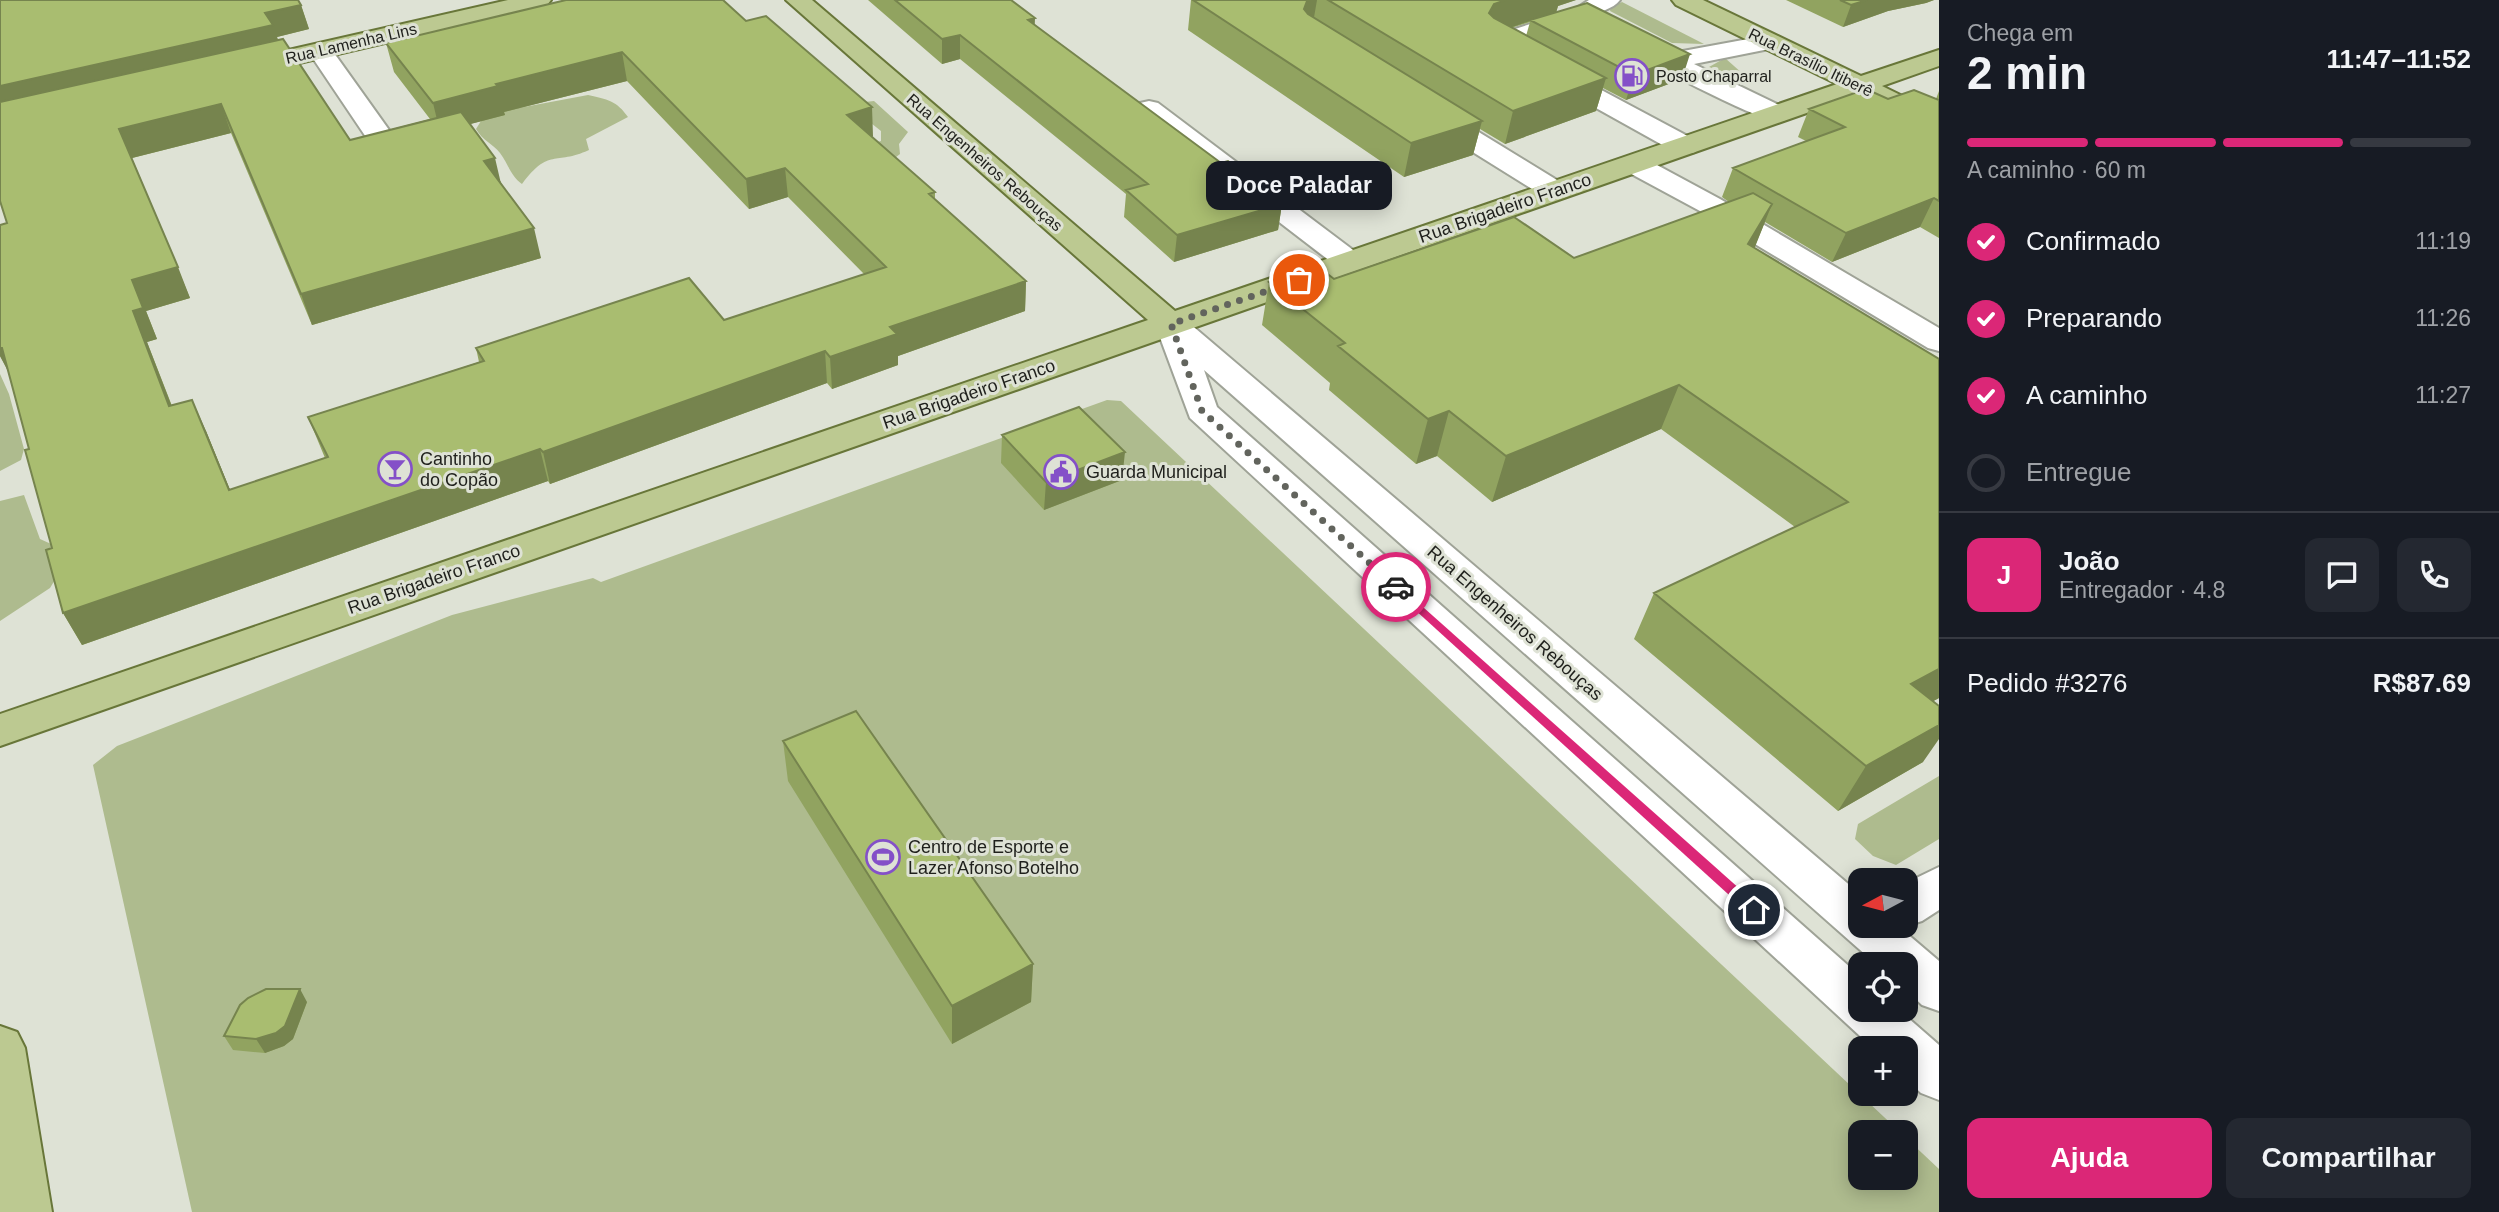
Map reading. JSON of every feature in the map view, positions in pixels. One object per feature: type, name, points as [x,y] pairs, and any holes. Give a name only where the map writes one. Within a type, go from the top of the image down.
[{"type":"main road","name":"Rua Lamenha Lins","points":[[227,72],[539,0]]},
{"type":"main road","name":"Rua Engenheiros Rebouças","points":[[798,0],[1171,324]]},
{"type":"main road","name":"Rua Brasílio Itiberê","points":[[1684,0],[1939,124]]},
{"type":"main road","name":"Rua Brigadeiro Franco","points":[[0,730],[1939,58]]},
{"type":"main road","points":[[0,1048],[25,1212]]},
{"type":"street","points":[[1608,0],[1586,10],[1582,15],[1496,43],[1685,146]]},
{"type":"street","points":[[1582,15],[1675,60],[1776,114]]},
{"type":"street","points":[[1675,60],[1770,42]]},
{"type":"street","points":[[320,51],[384,143]]},
{"type":"street","points":[[1426,97],[1566,187]]},
{"type":"street","points":[[1149,108],[1350,262]]},
{"type":"street","points":[[1634,164],[1710,205],[1939,341]]},
{"type":"street","name":"Rua Engenheiros Rebouças","points":[[1171,324],[1848,898]]},
{"type":"street","name":"Rua Engenheiros Rebouças","points":[[1171,324],[1202,411],[1848,995]]},
{"type":"street","points":[[1918,898],[1939,886]]},
{"type":"street","points":[[1816,965],[1854,938]]},
{"type":"street","name":"Rua Engenheiros Rebouças","points":[[1891,938],[1939,990]]},
{"type":"street","points":[[1878,1022],[1939,1077]]},
{"type":"green space","points":[[1622,2],[1704,44],[1672,43],[1610,11],[1611,7]]},
{"type":"green space","points":[[1725,58],[1743,74],[1746,81],[1739,83],[1716,78],[1709,67]]},
{"type":"green space","points":[[588,95],[611,102],[620,107],[628,117],[586,139],[589,150],[546,161],[522,184],[500,153],[476,129],[481,121],[508,110]]},
{"type":"green space","points":[[874,101],[908,132],[899,144],[900,154],[887,164],[777,174],[881,141],[881,131],[852,108],[856,103]]},
{"type":"green space","points":[[0,374],[9,394],[24,449],[21,460],[0,471]]},
{"type":"green space","points":[[1107,400],[1121,401],[1848,1083],[1848,1106],[1872,1106],[1887,1120],[1848,1120],[1848,1190],[1918,1190],[1918,1149],[1939,1169],[1939,1212],[192,1212],[93,765],[117,746],[452,615],[593,578],[601,582]]},
{"type":"green space","points":[[24,495],[40,539],[60,548],[64,565],[50,588],[0,621],[0,501]]},
{"type":"green space","points":[[1939,776],[1939,839],[1896,865],[1873,856],[1855,839],[1858,824]]},
{"type":"building","points":[[0,0],[298,0],[301,5],[265,13],[273,25],[0,86]]},
{"type":"building","points":[[566,0],[723,0],[746,21],[766,16],[872,107],[847,115],[935,192],[929,194],[1026,281],[890,327],[897,334],[830,357],[825,351],[543,452],[540,449],[63,613],[46,550],[52,548],[25,450],[29,449],[0,348],[0,225],[7,223],[0,201],[0,102],[283,39],[350,140],[461,112],[495,158],[484,161],[534,228],[301,294],[221,104],[119,129],[178,267],[132,280],[143,308],[133,311],[169,406],[192,400],[229,490],[328,457],[308,417],[484,361],[476,348],[689,278],[724,320],[886,267],[785,168],[746,179],[622,52],[433,103],[386,43]]},
{"type":"building","points":[[895,0],[1011,0],[1035,18],[1028,20],[1221,163],[1228,161],[1282,204],[1177,235],[1126,190],[1148,184],[960,35],[942,39]]},
{"type":"building","points":[[1193,0],[1310,0],[1304,9],[1308,14],[1482,121],[1411,143]]},
{"type":"building","points":[[1328,0],[1506,0],[1494,4],[1489,13],[1494,18],[1606,78],[1513,111]]},
{"type":"building","points":[[1840,0],[1867,0],[1851,5]]},
{"type":"building","points":[[1587,3],[1690,54],[1634,75],[1530,20]]},
{"type":"building","points":[[1866,89],[1888,99],[1914,90],[1939,100],[1939,201],[1934,198],[1846,233],[1733,168],[1845,127],[1809,109]]},
{"type":"building","points":[[1753,193],[1772,204],[1748,244],[1939,359],[1939,669],[1911,684],[1939,706],[1939,725],[1866,766],[1654,593],[1848,502],[1679,385],[1506,456],[1449,411],[1428,419],[1338,346],[1345,343],[1269,282],[1316,265],[1334,279],[1514,217],[1574,258]]},
{"type":"building","points":[[1079,407],[1125,452],[1046,482],[1002,435]]},
{"type":"building","name":"Centro de Esporte e Lazer Afonso Botelho","points":[[856,711],[1033,964],[952,1006],[783,741]]},
{"type":"building","points":[[266,989],[300,989],[285,1026],[276,1033],[256,1039],[224,1036],[240,1005]]},
{"type":"way so far","points":[[1299,280],[1171,324],[1202,411],[1396,587]]},
{"type":"place","name":"Posto Chaparral","points":[[1632,76]]},
{"type":"place","name":"Doce Paladar","points":[[1299,280]]},
{"type":"place","name":"Cantinho do Copão","points":[[395,469]]},
{"type":"place","name":"Guarda Municipal","points":[[1061,472]]},
{"type":"place","name":"Centro de Esporte e Lazer Afonso Botelho","points":[[883,857]]},
{"type":"route","points":[[1396,587],[1754,910]]}]
